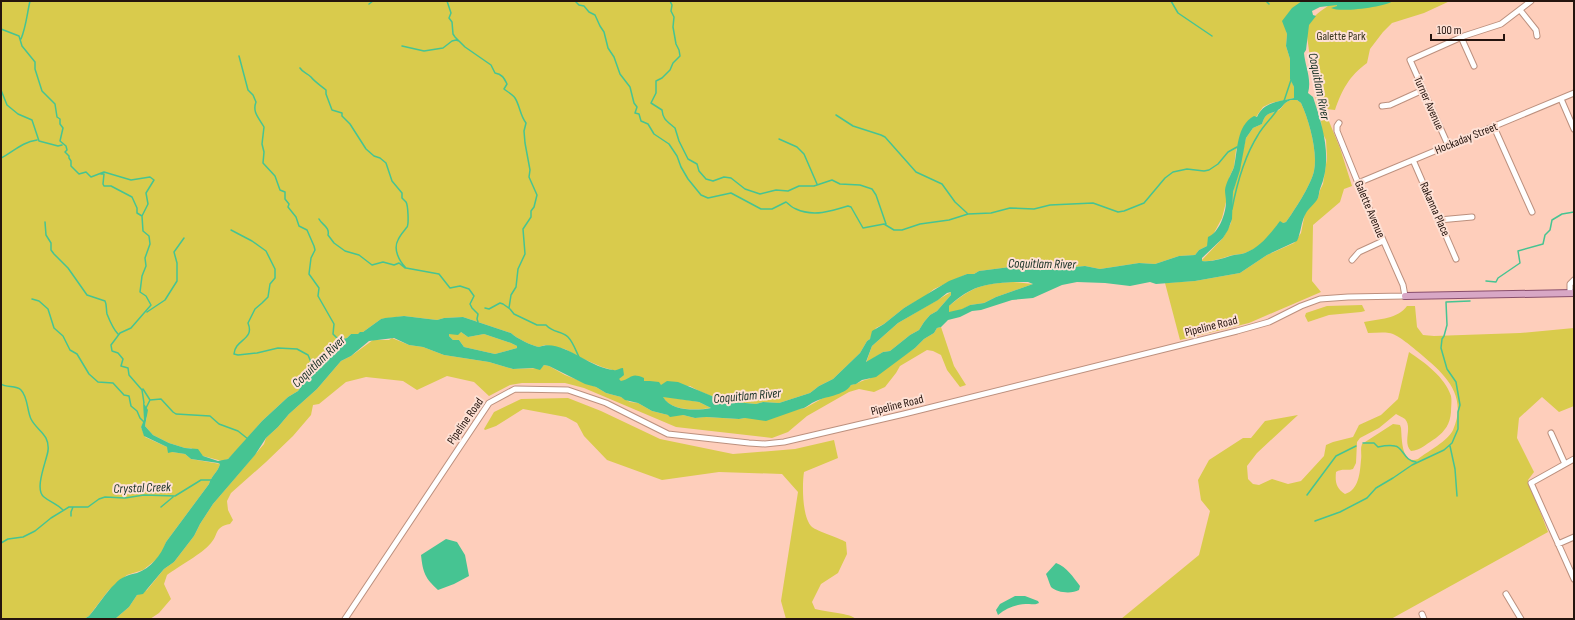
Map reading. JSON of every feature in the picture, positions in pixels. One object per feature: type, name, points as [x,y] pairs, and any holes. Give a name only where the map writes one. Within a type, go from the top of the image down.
[{"type":"main road","name":"Pipeline Road","points":[[1405,296],[1572,293]]},
{"type":"street","points":[[1474,66],[1461,37],[1498,25],[1531,1]]},
{"type":"street","points":[[1520,10],[1534,28],[1538,36]]},
{"type":"street","name":"Turner Avenue","points":[[1448,145],[1410,60],[1461,37]]},
{"type":"street","points":[[1382,106],[1390,105],[1423,90]]},
{"type":"street","name":"Hockaday Street","points":[[1358,183],[1574,93]]},
{"type":"street","points":[[1561,99],[1574,129]]},
{"type":"street","name":"Galette Avenue","points":[[1339,123],[1337,126],[1337,131],[1383,242],[1404,287],[1405,296]]},
{"type":"street","points":[[1494,127],[1532,212]]},
{"type":"street","name":"Rakanna Place","points":[[1413,160],[1456,259]]},
{"type":"street","points":[[1439,220],[1472,217]]},
{"type":"street","points":[[1352,260],[1361,251],[1383,242]]},
{"type":"street","name":"Pipeline Road","points":[[1572,293],[1570,284],[1574,280]]},
{"type":"street","name":"Pipeline Road","points":[[345,619],[489,403],[515,389],[568,390],[606,403],[668,434],[749,443],[777,443],[799,440],[1237,331],[1269,322],[1301,306],[1320,299],[1405,296]]},
{"type":"street","points":[[1551,433],[1565,464]]},
{"type":"street","points":[[1574,459],[1531,484],[1574,579]]},
{"type":"street","points":[[1558,544],[1574,537]]},
{"type":"street","points":[[1506,594],[1521,619]]},
{"type":"green space","points":[[1,1],[1302,1],[1285,26],[1287,34],[1286,46],[1290,59],[1290,78],[1294,87],[1294,98],[1271,103],[1263,107],[1258,114],[1236,150],[1234,167],[1226,187],[1226,202],[1222,218],[1207,246],[1199,250],[1195,255],[1179,256],[1155,264],[1139,263],[1100,269],[1085,266],[1055,266],[1021,270],[1010,267],[967,274],[934,289],[876,328],[860,353],[833,379],[819,386],[810,393],[779,403],[763,402],[756,404],[724,401],[690,386],[661,385],[644,381],[621,381],[619,380],[616,371],[602,367],[565,349],[545,345],[539,347],[520,339],[511,333],[463,317],[437,320],[404,316],[381,319],[363,332],[351,334],[347,338],[339,340],[317,364],[298,391],[288,397],[262,421],[228,459],[222,461],[203,456],[191,448],[185,448],[169,443],[153,435],[145,426],[147,416],[141,427],[145,437],[167,447],[172,452],[185,454],[191,459],[220,464],[209,484],[166,542],[163,551],[157,559],[143,570],[127,575],[108,591],[89,616],[84,619],[1,619]]},
{"type":"green space","name":"Galette Park","points":[[1335,1],[1450,1],[1424,13],[1392,23],[1370,49],[1367,63],[1355,73],[1347,84],[1340,96],[1335,110],[1317,108],[1306,29],[1322,10]]},
{"type":"green space","points":[[1297,100],[1301,103],[1310,127],[1315,155],[1312,177],[1298,205],[1286,222],[1277,225],[1272,234],[1259,246],[1243,254],[1231,255],[1212,261],[1201,261],[1223,238],[1231,223],[1233,192],[1246,138],[1253,128],[1262,124],[1267,115],[1281,109],[1286,102]]},
{"type":"green space","points":[[1328,119],[1340,148],[1352,186],[1344,189],[1340,202],[1313,225],[1312,281],[1321,292],[1249,323],[1180,340],[1165,283],[1195,281],[1240,273],[1267,255],[1294,243],[1301,233],[1305,213],[1318,198],[1323,184],[1327,158],[1326,140],[1322,132],[1321,121]]},
{"type":"green space","points":[[1013,282],[1033,284],[996,297],[984,303],[970,305],[963,309],[949,313],[949,306],[965,294],[978,287]]},
{"type":"green space","points":[[951,292],[951,295],[937,311],[930,315],[919,330],[910,335],[890,351],[883,352],[866,363],[872,346],[898,323]]},
{"type":"green space","points":[[1362,305],[1365,311],[1329,315],[1308,322],[1305,316],[1306,313],[1327,306]]},
{"type":"green space","points":[[1407,306],[1415,306],[1417,327],[1423,335],[1434,336],[1520,333],[1574,328],[1574,406],[1559,412],[1542,397],[1519,418],[1517,438],[1534,472],[1528,480],[1548,532],[1391,619],[1121,619],[1199,555],[1210,511],[1201,500],[1198,480],[1209,460],[1243,438],[1251,438],[1265,421],[1298,415],[1257,453],[1247,466],[1248,479],[1253,484],[1259,485],[1272,479],[1288,484],[1301,481],[1324,456],[1326,445],[1353,437],[1359,425],[1381,415],[1398,399],[1409,352],[1421,360],[1439,376],[1448,389],[1451,396],[1450,420],[1439,435],[1418,450],[1411,451],[1407,443],[1407,423],[1405,419],[1396,414],[1379,428],[1360,438],[1357,442],[1356,463],[1353,469],[1340,470],[1336,472],[1336,482],[1338,487],[1345,494],[1353,489],[1359,475],[1362,444],[1393,424],[1400,425],[1405,455],[1412,460],[1418,459],[1447,438],[1453,430],[1457,417],[1458,405],[1455,394],[1444,375],[1404,340],[1392,334],[1368,333],[1364,322],[1399,314]]},
{"type":"green space","points":[[941,327],[954,366],[966,385],[960,387],[947,370],[941,355],[927,350],[900,366],[885,387],[874,392],[859,389],[849,392],[807,416],[788,432],[772,438],[676,427],[584,388],[565,383],[522,383],[510,385],[489,396],[474,382],[447,376],[417,390],[403,381],[366,377],[346,382],[319,404],[313,405],[311,415],[293,436],[231,493],[227,501],[228,510],[233,520],[230,524],[219,529],[207,547],[167,575],[164,584],[171,599],[159,613],[150,619],[115,619],[129,607],[137,595],[147,590],[164,569],[174,562],[194,536],[213,504],[264,444],[266,438],[289,414],[317,389],[341,361],[351,356],[373,340],[389,340],[392,338],[409,345],[423,347],[444,355],[489,362],[513,369],[541,368],[544,365],[549,366],[565,375],[596,387],[606,393],[621,397],[630,402],[638,403],[652,411],[668,415],[683,415],[695,418],[705,417],[739,419],[805,408],[825,397],[842,392],[851,385],[869,379],[915,348],[924,339],[934,333],[937,328]]},
{"type":"green space","points":[[461,332],[468,337],[484,334],[511,343],[517,346],[517,348],[495,354],[464,347],[459,340],[453,340],[449,336],[449,334]]},
{"type":"green space","points":[[662,396],[699,402],[711,408],[685,409],[671,405]]},
{"type":"green space","points":[[568,398],[601,411],[660,439],[733,454],[795,449],[834,440],[838,458],[804,472],[804,501],[806,516],[812,527],[846,542],[847,554],[838,573],[821,584],[812,602],[815,609],[843,614],[856,619],[786,619],[781,601],[798,492],[782,474],[719,472],[662,480],[607,460],[584,436],[577,423],[566,417],[523,409],[496,426],[485,430],[484,429],[494,412],[521,399]]},
{"type":"shaded area","points":[[1302,1],[1393,1],[1362,9],[1343,10],[1331,8],[1337,5],[1320,7],[1312,11],[1313,15],[1316,16],[1309,25],[1306,50],[1304,53],[1309,78],[1308,93],[1313,97],[1325,143],[1326,166],[1324,178],[1318,198],[1306,213],[1297,241],[1267,255],[1240,273],[1195,281],[1156,284],[1150,282],[1130,286],[1077,282],[1062,285],[1033,298],[1012,300],[981,310],[972,311],[960,317],[948,320],[941,327],[937,328],[934,333],[924,339],[915,348],[876,377],[862,380],[851,385],[848,389],[839,394],[818,400],[804,408],[766,421],[745,418],[695,418],[683,415],[670,417],[668,415],[652,411],[638,403],[606,393],[549,366],[544,365],[540,370],[533,368],[513,369],[489,362],[444,355],[423,347],[409,345],[394,338],[369,341],[351,356],[341,361],[317,389],[289,414],[266,438],[255,455],[213,504],[194,536],[174,562],[164,569],[143,594],[137,595],[129,607],[115,619],[84,619],[89,616],[108,591],[122,578],[142,571],[155,560],[166,542],[209,484],[220,464],[191,459],[185,454],[172,452],[168,453],[167,447],[144,436],[141,427],[144,420],[143,402],[148,410],[145,426],[153,435],[169,443],[185,448],[198,449],[203,456],[218,461],[228,459],[262,421],[288,397],[298,391],[317,364],[339,340],[347,338],[351,334],[363,332],[381,319],[404,316],[437,320],[463,317],[511,333],[528,343],[539,347],[548,345],[567,350],[595,365],[615,370],[623,368],[624,375],[619,379],[621,381],[631,376],[639,376],[644,378],[644,381],[659,382],[661,385],[667,381],[678,382],[724,401],[756,404],[763,402],[779,403],[810,393],[819,386],[833,379],[860,353],[867,341],[870,339],[872,331],[884,324],[904,308],[949,281],[967,274],[1010,267],[1021,270],[1055,266],[1085,266],[1100,269],[1139,263],[1155,264],[1179,256],[1195,255],[1199,250],[1207,246],[1208,237],[1212,235],[1219,227],[1223,217],[1226,206],[1225,190],[1227,181],[1234,167],[1239,139],[1244,126],[1248,120],[1254,116],[1257,117],[1263,108],[1268,105],[1278,101],[1294,98],[1294,87],[1290,79],[1290,59],[1286,46],[1287,34],[1282,21],[1292,8]],"holes":[[[1297,100],[1301,103],[1312,136],[1315,155],[1312,177],[1298,205],[1286,222],[1283,223],[1280,221],[1265,240],[1251,250],[1243,254],[1232,255],[1213,261],[1202,261],[1202,258],[1223,238],[1232,219],[1233,192],[1240,170],[1246,138],[1253,128],[1262,124],[1268,114],[1280,109],[1288,101]],[[1028,282],[1033,284],[996,297],[984,303],[970,305],[962,309],[949,312],[949,306],[971,290],[986,285]],[[951,292],[951,295],[937,311],[930,315],[919,330],[910,335],[890,351],[883,352],[866,362],[872,346],[898,323],[938,300],[947,293]],[[461,332],[468,337],[484,334],[511,343],[517,346],[517,348],[495,354],[464,347],[459,340],[453,340],[449,334],[458,335]],[[663,397],[699,402],[711,408],[691,410],[672,405]]]},
{"type":"shaded area","points":[[446,539],[457,542],[465,555],[469,576],[438,590],[425,575],[421,555]]},
{"type":"shaded area","points":[[1056,563],[1067,570],[1080,586],[1079,590],[1065,592],[1057,591],[1051,587],[1046,574]]},
{"type":"shaded area","points":[[1015,596],[1025,596],[1038,601],[1039,603],[1017,605],[998,615],[996,610],[1000,604]]},
{"type":"waterway","points":[[21,39],[30,1]]},
{"type":"waterway","points":[[369,4],[373,1]]},
{"type":"waterway","points":[[447,1],[451,13],[449,18],[452,22],[453,34],[465,47],[491,65],[495,73],[502,77],[507,84],[504,89],[515,98],[522,117],[526,123],[524,131],[530,170],[529,177],[537,195],[534,207],[531,211],[531,217],[523,229],[525,254],[518,269],[516,287],[511,295],[509,308]]},
{"type":"waterway","points":[[575,1],[595,15],[604,32],[608,48],[614,57],[620,74],[630,87],[634,103],[637,107],[635,113],[639,114],[641,121],[648,124],[654,134],[669,144],[677,156],[688,179],[701,195],[708,198],[731,193],[761,209],[772,209],[786,202],[792,207],[809,213],[829,211],[848,206],[851,207],[863,228],[884,224],[894,230],[902,230],[920,224],[949,220],[968,214],[991,213],[1010,208],[1034,209],[1050,205],[1093,203],[1118,212],[1144,203],[1165,178],[1173,172],[1187,169],[1204,171],[1209,170],[1218,164],[1228,152],[1237,147]]},
{"type":"waterway","points":[[670,1],[672,5],[671,11],[674,17],[673,27],[676,44],[680,56],[673,63],[670,70],[662,78],[656,81],[656,93],[651,103],[662,110],[664,118],[675,128],[679,141],[688,159],[697,164],[699,171],[706,179],[713,181],[724,177],[731,178],[745,189],[760,194],[776,190],[788,191],[799,186],[814,186],[832,180],[840,184],[860,185],[872,189],[876,195],[886,224]]},
{"type":"waterway","points":[[1171,1],[1178,13],[1212,36]]},
{"type":"waterway","points":[[1266,1],[1269,4]]},
{"type":"waterway","points":[[1,29],[19,36],[22,46],[35,62],[35,69],[42,91],[55,104],[57,117],[60,119],[60,124],[63,128],[60,141],[66,146],[67,150],[65,152],[69,156],[71,166],[79,174],[86,172],[91,177],[104,172],[131,180],[150,177],[154,180],[146,193],[148,204],[142,216],[143,231],[149,236],[150,244],[145,258],[146,266],[142,276],[140,292],[146,296],[151,305],[131,328],[120,333],[111,345],[112,351],[118,353],[123,359],[121,366],[128,368],[129,375],[142,390],[144,403]]},
{"type":"waterway","points":[[402,46],[424,51],[443,48],[452,41],[459,41]]},
{"type":"waterway","name":"Coquitlam River","points":[[239,56],[248,90],[253,95],[256,102],[255,112],[264,127],[262,144],[264,152],[263,163],[275,176],[280,190],[285,192],[285,199],[289,204],[288,207],[296,217],[299,226],[307,230],[314,246],[315,250],[311,258],[309,274],[319,288],[318,296],[334,324],[333,334],[339,340]]},
{"type":"waterway","points":[[300,68],[326,90],[332,110],[342,113],[342,116],[350,124],[366,149],[386,163],[392,181],[402,193],[402,198],[407,204],[408,225],[400,236],[396,247],[396,251],[401,262],[406,268],[439,274],[450,288],[460,286],[469,289],[474,296],[470,304],[478,314],[478,322]]},
{"type":"waterway","points":[[1284,101],[1291,80]]},
{"type":"waterway","points":[[1,90],[7,105],[18,114],[32,120],[39,141],[58,146],[62,145]]},
{"type":"waterway","points":[[1232,209],[1245,161],[1253,143],[1277,110]]},
{"type":"waterway","points":[[836,115],[853,126],[885,137],[916,172],[942,184],[955,202],[967,213]]},
{"type":"waterway","points":[[779,139],[797,147],[804,154],[817,184]]},
{"type":"waterway","points":[[1,158],[22,145],[37,140]]},
{"type":"waterway","points":[[101,174],[104,174],[104,186],[111,186],[132,197],[137,208],[137,213],[142,216]]},
{"type":"waterway","points":[[1486,281],[1496,282],[1498,278],[1520,263],[1518,251],[1543,244],[1545,235],[1550,230],[1552,220],[1562,214],[1574,212]]},
{"type":"waterway","points":[[319,219],[327,228],[328,235],[334,243],[345,251],[359,255],[372,265],[383,262],[394,265],[399,263],[405,268]]},
{"type":"waterway","points":[[45,222],[46,235],[51,243],[51,250],[68,268],[87,295],[105,301],[107,314],[118,334]]},
{"type":"waterway","name":"Coquitlam River","points":[[231,230],[252,241],[266,251],[275,269],[275,278],[270,284],[268,297],[255,309],[248,323],[249,333],[235,349],[234,354],[257,353],[278,348],[297,349],[308,355],[311,362],[315,366]]},
{"type":"waterway","points":[[147,312],[165,300],[177,281],[177,263],[174,252],[184,238]]},
{"type":"waterway","points":[[32,299],[39,301],[48,309],[54,328],[63,336],[70,350],[77,354],[89,374],[98,382],[113,383],[124,395],[129,396],[131,406],[137,411],[140,418],[144,422]]},
{"type":"waterway","points":[[1315,521],[1340,512],[1367,498],[1376,488],[1412,465],[1444,450],[1452,443],[1458,429],[1458,412],[1460,405],[1456,382],[1447,369],[1441,348],[1442,339],[1447,325],[1446,302],[1470,301]]},
{"type":"waterway","points":[[485,308],[489,309],[500,303],[510,309],[514,314],[537,325],[546,325],[568,337],[579,357]]},
{"type":"waterway","points":[[1,384],[19,388],[25,396],[31,419],[45,437],[48,445],[48,451],[40,482],[41,493],[46,499],[63,510]]},
{"type":"waterway","points":[[143,389],[150,400],[146,408]]},
{"type":"waterway","points":[[150,400],[161,399],[176,414],[210,416],[219,424],[238,431],[248,439]]},
{"type":"waterway","points":[[1363,443],[1374,443],[1378,447],[1398,447],[1406,457],[1416,462]]},
{"type":"waterway","points":[[1307,495],[1336,456],[1356,446]]},
{"type":"waterway","points":[[1450,446],[1455,469],[1457,496]]},
{"type":"waterway","name":"Crystal Creek","points":[[1,543],[8,539],[23,537],[35,531],[51,518],[69,507],[88,507],[99,499],[105,497],[125,498],[144,495],[175,496],[201,480],[212,480]]},
{"type":"waterway","points":[[161,507],[173,497]]},
{"type":"waterway","points":[[71,516],[73,507]]}]
